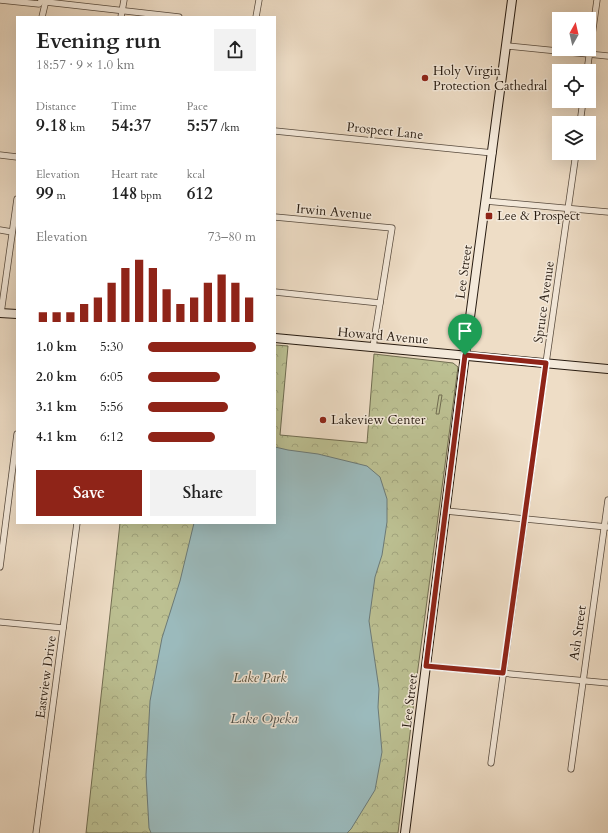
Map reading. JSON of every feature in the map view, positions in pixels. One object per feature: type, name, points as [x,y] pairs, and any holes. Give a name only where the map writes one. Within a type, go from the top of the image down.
[{"type":"main road","name":"Lee Street","points":[[405,833],[465,355],[493,153],[512,0]]},
{"type":"main road","points":[[0,313],[16,314]]},
{"type":"main road","name":"Howard Avenue","points":[[276,338],[608,369]]},
{"type":"street","points":[[0,0],[39,4],[44,0],[169,16]]},
{"type":"street","points":[[42,16],[44,0]]},
{"type":"street","points":[[121,16],[124,0]]},
{"type":"street","points":[[256,16],[259,0]]},
{"type":"street","points":[[595,12],[597,0]]},
{"type":"street","points":[[507,46],[552,50]]},
{"type":"street","points":[[596,55],[608,56]]},
{"type":"street","name":"Prospect Lane","points":[[276,131],[493,153]]},
{"type":"street","points":[[0,155],[16,157]]},
{"type":"street","name":"Spruce Avenue","points":[[491,763],[575,160]]},
{"type":"street","points":[[486,201],[608,212]]},
{"type":"street","points":[[0,313],[16,206]]},
{"type":"street","name":"Irwin Avenue","points":[[276,217],[392,228],[380,303]]},
{"type":"street","points":[[0,230],[12,232]]},
{"type":"street","points":[[276,292],[380,303],[373,347]]},
{"type":"street","points":[[0,567],[16,442]]},
{"type":"street","name":"Ash Street","points":[[571,768],[606,526],[608,500]]},
{"type":"street","points":[[446,511],[606,526]]},
{"type":"street","name":"Eastview Drive","points":[[36,833],[77,524]]},
{"type":"street","points":[[0,622],[63,628]]},
{"type":"street","points":[[426,666],[608,683]]},
{"type":"green space","name":"Lake Opeka","points":[[276,345],[288,346],[280,435],[367,443],[374,354],[453,363],[458,367],[417,676],[398,833],[86,833],[120,524],[276,524]]},
{"type":"green space","points":[[439,395],[442,395],[439,414],[436,414]]},
{"type":"water","name":"Lake Opeka","points":[[276,447],[318,454],[367,466],[380,477],[387,499],[387,522],[382,555],[375,577],[369,621],[379,689],[378,707],[382,752],[375,790],[347,833],[151,833],[149,828],[146,775],[150,701],[162,638],[180,581],[194,524],[276,524]]},
{"type":"place","name":"Holy Virgin Protection Cathedral","points":[[425,78]]},
{"type":"place","name":"Lee & Prospect","points":[[489,216]]},
{"type":"place","name":"Lakeview Center","points":[[323,420]]},
{"type":"route","points":[[465,355],[546,363],[503,673],[426,666],[465,355]]},
{"type":"park label","name":"Lake Park","points":[[260,678]]}]
